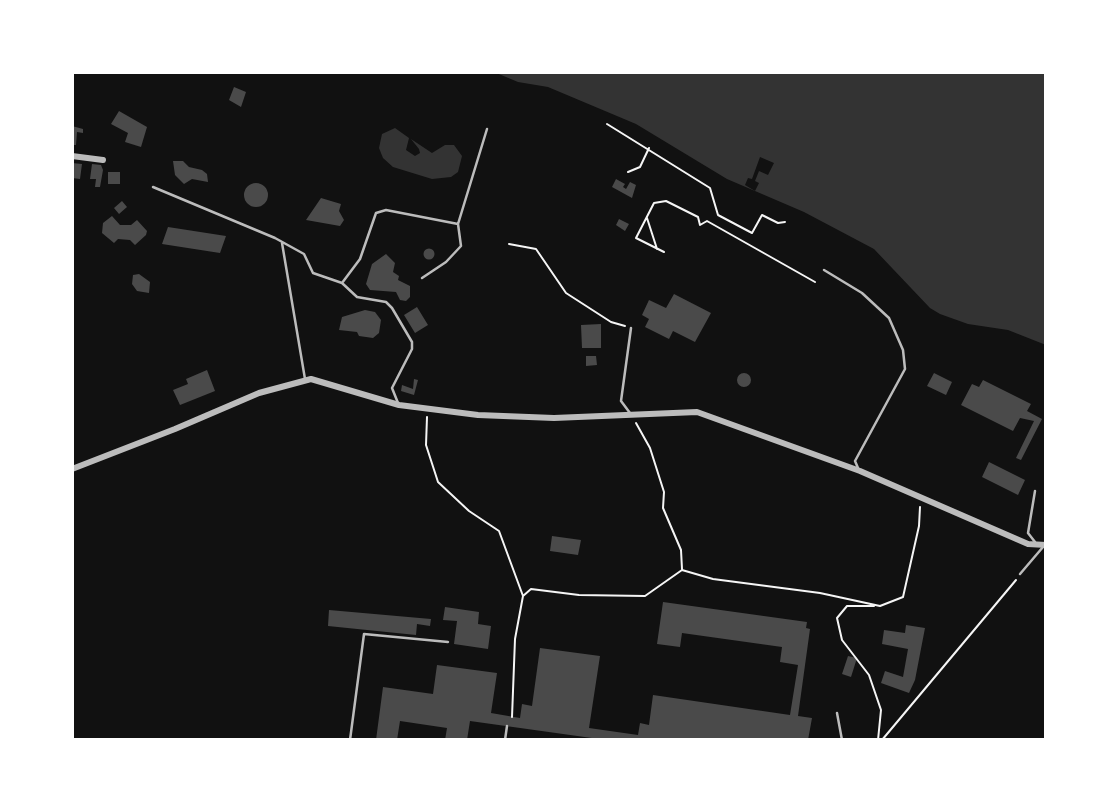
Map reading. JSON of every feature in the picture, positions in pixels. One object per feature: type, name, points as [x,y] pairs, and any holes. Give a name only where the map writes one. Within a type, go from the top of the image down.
[{"type":"street","points":[[72,156],[103,160]]},
{"type":"street","points":[[72,469],[259,393],[305,379],[428,410],[554,418],[697,412],[859,471],[1028,544],[1043,546]]},
{"type":"lane","points":[[422,278],[446,262],[461,246],[458,224],[487,129]]},
{"type":"lane","points":[[153,187],[304,254],[313,273],[342,283],[357,297],[386,302],[409,336],[412,349],[392,388],[399,404]]},
{"type":"lane","points":[[342,283],[360,259],[376,213],[386,210],[458,224]]},
{"type":"lane","points":[[282,243],[305,379]]},
{"type":"lane","points":[[824,270],[862,293],[889,318],[903,350],[905,369],[855,461],[859,471]]},
{"type":"lane","points":[[630,413],[621,401],[631,328]]},
{"type":"lane","points":[[1020,574],[1043,546],[1028,533],[1035,491]]},
{"type":"lane","points":[[351,740],[364,634],[448,642]]},
{"type":"lane","points":[[837,713],[842,740]]},
{"type":"lane","points":[[505,740],[507,726]]},
{"type":"path","points":[[607,124],[710,188],[718,215],[752,233],[762,215],[778,223],[785,222]]},
{"type":"path","points":[[628,172],[640,167],[649,148]]},
{"type":"path","points":[[664,253],[636,238],[653,203],[666,201],[698,217],[700,225],[707,221],[815,282]]},
{"type":"path","points":[[646,217],[657,249]]},
{"type":"path","points":[[509,244],[536,249],[566,293],[611,322],[631,328]]},
{"type":"path","points":[[428,410],[426,445],[438,482],[469,511],[499,531],[523,596],[515,639],[512,716]]},
{"type":"path","points":[[630,413],[650,448],[661,481],[664,492],[663,508],[681,550],[682,570]]},
{"type":"path","points":[[880,740],[881,710],[869,675],[842,640],[837,618],[847,606],[880,606],[903,597],[919,526],[920,497]]},
{"type":"path","points":[[523,596],[531,589],[579,595],[645,596],[682,570]]},
{"type":"path","points":[[682,570],[713,579],[820,593],[880,606]]},
{"type":"path","points":[[880,740],[1020,574]]},
{"type":"shaded area","points":[[494,72],[1046,72],[1046,345],[1008,330],[968,324],[940,314],[930,308],[874,249],[804,212],[727,179],[636,124],[548,87],[518,82]]},
{"type":"shaded area","points":[[395,128],[409,138],[406,150],[415,156],[420,153],[411,139],[432,153],[445,145],[454,145],[462,156],[458,172],[451,177],[432,179],[393,167],[383,158],[379,148],[382,134]]},
{"type":"pier","points":[[760,157],[774,163],[768,175],[759,171],[755,181],[759,183],[755,191],[745,185],[748,178],[752,179]]},
{"type":"building","points":[[234,87],[246,92],[241,107],[229,100]]},
{"type":"building","points":[[119,111],[147,127],[141,147],[125,142],[128,133],[111,124]]},
{"type":"building","points":[[72,126],[83,129],[83,133],[77,132],[76,145],[72,145]]},
{"type":"building","points":[[173,161],[183,161],[189,167],[202,170],[207,174],[208,182],[192,179],[184,184],[175,175]]},
{"type":"building","points":[[72,163],[82,164],[80,179],[72,178]]},
{"type":"building","points":[[92,164],[101,165],[103,170],[100,187],[95,187],[96,179],[90,179]]},
{"type":"building","points":[[108,172],[120,172],[120,184],[108,184]]},
{"type":"building","points":[[616,179],[625,184],[623,187],[626,189],[630,182],[636,185],[632,198],[612,187]]},
{"type":"building","points":[[256,183],[267,190],[268,195],[261,206],[256,207],[245,200],[244,195],[251,184]]},
{"type":"building","points":[[321,198],[341,204],[339,211],[344,220],[340,226],[306,220]]},
{"type":"building","points":[[122,201],[127,207],[119,214],[114,208]]},
{"type":"building","points":[[112,216],[120,225],[131,225],[137,220],[147,231],[146,235],[135,245],[130,240],[118,239],[114,243],[102,233],[103,223]]},
{"type":"building","points":[[619,219],[629,224],[625,231],[616,225]]},
{"type":"building","points":[[168,227],[226,236],[220,253],[162,244]]},
{"type":"building","points":[[429,248],[435,254],[429,260],[423,254]]},
{"type":"building","points":[[386,254],[395,263],[393,272],[399,276],[398,280],[410,286],[410,297],[406,301],[400,300],[396,292],[370,290],[366,284],[372,264]]},
{"type":"building","points":[[139,274],[150,282],[149,293],[137,291],[132,284],[133,275]]},
{"type":"building","points":[[674,294],[711,313],[695,342],[673,331],[669,339],[645,327],[649,319],[642,315],[649,300],[666,308]]},
{"type":"building","points":[[417,307],[428,325],[415,333],[404,315]]},
{"type":"building","points":[[365,310],[375,312],[381,320],[379,333],[373,338],[359,336],[357,332],[339,330],[342,317]]},
{"type":"building","points":[[601,324],[601,348],[582,348],[581,325]]},
{"type":"building","points":[[586,356],[596,356],[597,365],[586,366]]},
{"type":"building","points":[[207,370],[215,391],[180,405],[173,390],[188,384],[186,379]]},
{"type":"building","points":[[744,373],[749,375],[749,385],[744,387],[739,385],[737,380],[739,375]]},
{"type":"building","points":[[934,373],[952,382],[946,395],[927,386]]},
{"type":"building","points":[[414,379],[418,380],[414,395],[401,391],[402,385],[413,389]]},
{"type":"building","points":[[983,380],[1031,404],[1027,411],[1042,419],[1021,460],[1016,458],[1034,421],[1020,418],[1013,431],[961,405],[972,384],[979,387]]},
{"type":"building","points":[[989,462],[1025,480],[1018,495],[982,477]]},
{"type":"building","points":[[552,536],[581,540],[578,555],[550,551]]},
{"type":"building","points":[[663,602],[807,622],[806,628],[810,629],[798,716],[812,718],[808,740],[606,740],[470,721],[467,740],[445,740],[447,728],[400,721],[397,740],[376,740],[383,687],[433,694],[437,665],[497,673],[491,713],[520,718],[522,704],[532,706],[540,648],[600,656],[589,728],[638,735],[640,723],[649,725],[653,695],[790,715],[798,665],[780,662],[782,647],[682,633],[680,647],[657,644]]},
{"type":"building","points":[[445,607],[479,612],[478,624],[491,626],[488,649],[454,644],[457,621],[443,620]]},
{"type":"building","points":[[329,610],[431,619],[430,626],[417,624],[416,635],[328,626]]},
{"type":"building","points":[[906,625],[925,628],[915,680],[909,693],[881,683],[885,671],[903,677],[908,649],[882,644],[884,630],[905,633]]},
{"type":"building","points":[[848,656],[857,658],[851,677],[842,674]]}]
